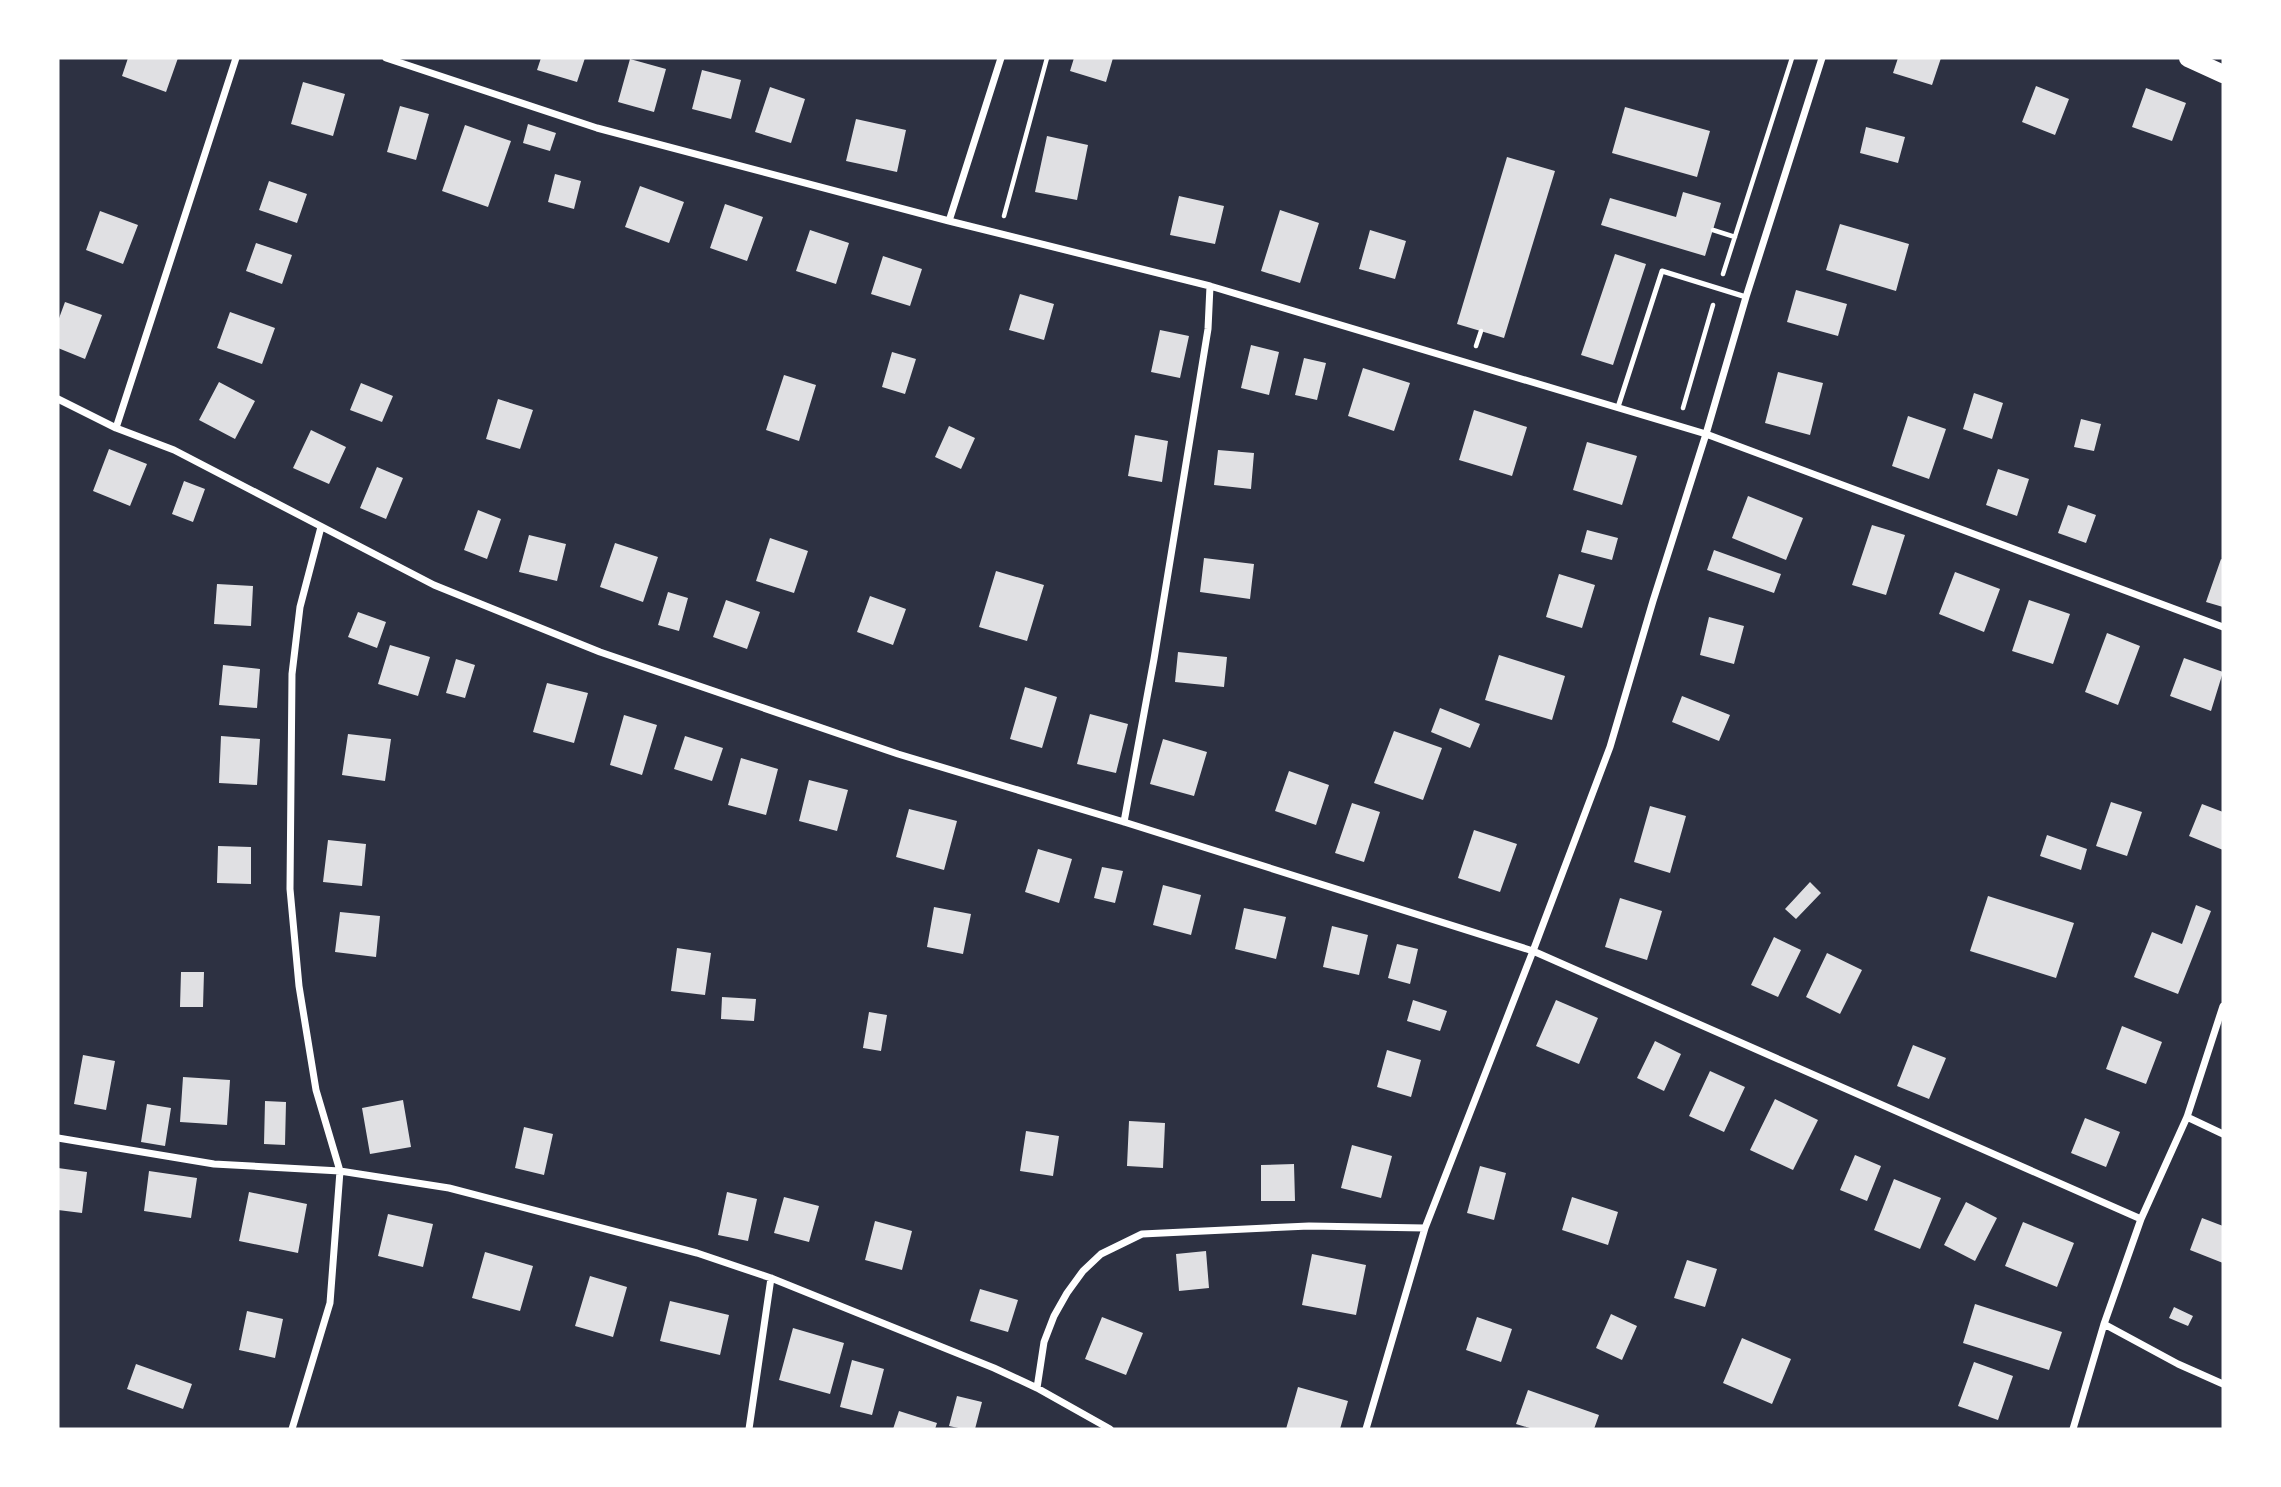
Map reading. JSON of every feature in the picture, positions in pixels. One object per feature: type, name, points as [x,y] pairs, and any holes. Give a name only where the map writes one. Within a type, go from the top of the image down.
[{"type":"main road","points":[[2188,58],[2223,74]]},
{"type":"street","points":[[116,428],[236,58]]},
{"type":"street","points":[[386,58],[597,128],[949,221],[1210,286],[1678,425],[2223,628]]},
{"type":"street","points":[[949,221],[1002,58]]},
{"type":"street","points":[[1366,1429],[1424,1228],[1610,747],[1746,297],[1822,58]]},
{"type":"street","points":[[1124,822],[1154,659],[1208,329],[1210,286]]},
{"type":"street","points":[[58,399],[116,428],[174,450],[434,585],[600,652],[898,754],[1533,951],[2141,1219]]},
{"type":"street","points":[[292,1429],[330,1303],[340,1171],[316,1090],[299,986],[290,889],[292,674],[300,607],[321,527]]},
{"type":"street","points":[[2073,1429],[2104,1324],[2141,1219],[2187,1117],[2223,1006]]},
{"type":"street","points":[[2187,1117],[2223,1134]]},
{"type":"street","points":[[58,1138],[214,1164],[340,1171],[449,1188],[698,1253],[771,1278],[994,1368],[1037,1388],[1110,1429]]},
{"type":"street","points":[[1037,1388],[1044,1342],[1067,1293],[1083,1271],[1101,1254],[1142,1234],[1309,1226],[1424,1228]]},
{"type":"street","points":[[749,1429],[771,1278]]},
{"type":"street","points":[[2104,1324],[2178,1364],[2223,1384]]},
{"type":"lane","points":[[1618,407],[1662,271],[1746,297]]},
{"type":"path","points":[[999,233],[1048,58]]},
{"type":"path","points":[[1678,425],[1718,289],[1792,58]]},
{"type":"path","points":[[1713,230],[1735,237]]},
{"type":"building","points":[[128,58],[178,58],[166,92],[122,76]]},
{"type":"building","points":[[541,58],[585,58],[577,82],[537,70]]},
{"type":"building","points":[[1074,58],[1113,58],[1106,82],[1070,71]]},
{"type":"building","points":[[1898,58],[1941,58],[1932,85],[1893,73]]},
{"type":"building","points":[[630,59],[666,69],[654,112],[618,102]]},
{"type":"building","points":[[702,70],[741,80],[731,119],[692,109]]},
{"type":"building","points":[[303,82],[345,94],[333,136],[291,124]]},
{"type":"building","points":[[2036,86],[2069,99],[2055,135],[2022,122]]},
{"type":"building","points":[[770,87],[805,99],[791,143],[755,132]]},
{"type":"building","points":[[2146,88],[2186,103],[2172,141],[2132,127]]},
{"type":"building","points":[[400,106],[429,114],[416,160],[387,152]]},
{"type":"building","points":[[1625,107],[1710,131],[1697,177],[1612,153]]},
{"type":"building","points":[[856,119],[906,130],[897,172],[846,161]]},
{"type":"building","points":[[528,124],[556,133],[550,151],[523,143]]},
{"type":"building","points":[[465,125],[511,141],[488,207],[442,191]]},
{"type":"building","points":[[1866,127],[1905,137],[1898,163],[1860,153]]},
{"type":"building","points":[[1047,136],[1088,145],[1077,200],[1035,192]]},
{"type":"building","points":[[1507,157],[1555,171],[1504,338],[1457,324]]},
{"type":"building","points":[[555,174],[581,181],[574,209],[548,202]]},
{"type":"building","points":[[269,181],[307,194],[297,223],[259,210]]},
{"type":"building","points":[[640,186],[684,202],[669,243],[625,227]]},
{"type":"building","points":[[1683,192],[1721,203],[1705,256],[1601,225],[1610,198],[1676,217]]},
{"type":"building","points":[[1179,196],[1224,206],[1215,244],[1170,235]]},
{"type":"building","points":[[725,204],[763,217],[747,261],[710,248]]},
{"type":"building","points":[[1280,210],[1319,223],[1300,283],[1261,271]]},
{"type":"building","points":[[100,211],[138,225],[123,264],[86,250]]},
{"type":"building","points":[[1840,224],[1909,244],[1896,291],[1826,270]]},
{"type":"building","points":[[810,230],[849,243],[836,284],[796,271]]},
{"type":"building","points":[[1370,230],[1406,241],[1395,279],[1359,269]]},
{"type":"building","points":[[256,243],[292,255],[282,284],[246,271]]},
{"type":"building","points":[[1615,254],[1646,264],[1613,365],[1581,355]]},
{"type":"building","points":[[883,256],[922,269],[910,306],[871,294]]},
{"type":"building","points":[[1796,290],[1847,304],[1838,336],[1787,322]]},
{"type":"building","points":[[1020,294],[1054,304],[1044,340],[1009,330]]},
{"type":"building","points":[[65,302],[102,315],[85,359],[58,348],[58,321]]},
{"type":"building","points":[[230,312],[275,328],[262,364],[217,348]]},
{"type":"building","points":[[1160,330],[1189,336],[1180,378],[1151,372]]},
{"type":"building","points":[[1251,345],[1279,352],[1269,395],[1241,388]]},
{"type":"building","points":[[892,352],[916,359],[905,394],[882,387]]},
{"type":"building","points":[[1304,358],[1326,363],[1317,400],[1295,395]]},
{"type":"building","points":[[1363,368],[1410,383],[1394,431],[1348,416]]},
{"type":"building","points":[[1778,372],[1823,383],[1810,435],[1765,423]]},
{"type":"building","points":[[784,375],[816,385],[799,441],[766,430]]},
{"type":"building","points":[[219,382],[255,401],[235,439],[199,420]]},
{"type":"building","points":[[361,383],[393,396],[382,422],[350,410]]},
{"type":"building","points":[[1974,393],[2003,403],[1992,439],[1963,429]]},
{"type":"building","points":[[498,399],[533,410],[520,449],[486,439]]},
{"type":"building","points":[[1474,410],[1527,427],[1512,476],[1459,460]]},
{"type":"building","points":[[1908,416],[1946,429],[1929,479],[1892,466]]},
{"type":"building","points":[[2081,419],[2101,424],[2094,451],[2074,447]]},
{"type":"building","points":[[949,426],[975,438],[961,469],[935,457]]},
{"type":"building","points":[[311,430],[346,447],[329,484],[293,468]]},
{"type":"building","points":[[1135,435],[1168,441],[1162,482],[1128,476]]},
{"type":"building","points":[[1587,442],[1637,456],[1622,505],[1573,490]]},
{"type":"building","points":[[109,449],[147,464],[130,506],[93,491]]},
{"type":"building","points":[[1218,450],[1254,453],[1251,489],[1214,485]]},
{"type":"building","points":[[377,467],[403,478],[386,519],[360,508]]},
{"type":"building","points":[[1998,469],[2029,479],[2017,516],[1986,505]]},
{"type":"building","points":[[184,481],[205,489],[193,522],[172,514]]},
{"type":"building","points":[[1748,496],[1803,518],[1786,560],[1732,538]]},
{"type":"building","points":[[2068,505],[2096,515],[2086,543],[2058,533]]},
{"type":"building","points":[[478,510],[501,519],[487,559],[464,550]]},
{"type":"building","points":[[1872,525],[1905,535],[1886,595],[1852,585]]},
{"type":"building","points":[[1587,530],[1618,538],[1612,560],[1581,552]]},
{"type":"building","points":[[529,535],[566,544],[557,581],[519,572]]},
{"type":"building","points":[[770,538],[808,551],[794,593],[756,581]]},
{"type":"building","points":[[615,543],[658,557],[643,602],[600,587]]},
{"type":"building","points":[[1714,550],[1781,574],[1774,593],[1707,570]]},
{"type":"building","points":[[1204,558],[1254,564],[1250,599],[1200,592]]},
{"type":"building","points":[[2221,559],[2223,560],[2223,607],[2206,602]]},
{"type":"building","points":[[996,571],[1044,585],[1027,641],[979,627]]},
{"type":"building","points":[[1955,572],[2000,589],[1984,632],[1939,614]]},
{"type":"building","points":[[1559,574],[1595,585],[1582,628],[1546,617]]},
{"type":"building","points":[[217,584],[253,586],[251,626],[214,624]]},
{"type":"building","points":[[668,592],[688,598],[679,631],[658,625]]},
{"type":"building","points":[[870,596],[906,609],[893,645],[857,632]]},
{"type":"building","points":[[726,600],[760,612],[747,649],[713,637]]},
{"type":"building","points":[[2029,600],[2070,614],[2053,664],[2012,651]]},
{"type":"building","points":[[358,612],[386,622],[377,648],[348,637]]},
{"type":"building","points":[[1709,617],[1744,626],[1734,664],[1700,655]]},
{"type":"building","points":[[2107,633],[2140,646],[2118,705],[2085,692]]},
{"type":"building","points":[[390,645],[430,657],[418,696],[378,684]]},
{"type":"building","points":[[1178,652],[1227,657],[1224,687],[1175,682]]},
{"type":"building","points":[[1499,655],[1565,676],[1552,720],[1485,700]]},
{"type":"building","points":[[2184,658],[2223,672],[2211,711],[2170,696]]},
{"type":"building","points":[[456,659],[475,665],[465,698],[446,693]]},
{"type":"building","points":[[223,665],[260,669],[257,708],[219,705]]},
{"type":"building","points":[[547,683],[588,693],[574,743],[533,732]]},
{"type":"building","points":[[1025,687],[1057,697],[1042,748],[1010,739]]},
{"type":"building","points":[[1682,696],[1730,715],[1719,741],[1672,722]]},
{"type":"building","points":[[1440,708],[1480,724],[1470,748],[1431,732]]},
{"type":"building","points":[[1090,714],[1128,724],[1116,773],[1077,764]]},
{"type":"building","points":[[624,715],[657,725],[642,775],[610,765]]},
{"type":"building","points":[[1394,731],[1442,748],[1423,800],[1374,783]]},
{"type":"building","points":[[348,734],[391,739],[385,781],[342,775]]},
{"type":"building","points":[[221,736],[260,739],[257,785],[219,783]]},
{"type":"building","points":[[685,736],[723,748],[712,781],[674,769]]},
{"type":"building","points":[[1163,739],[1207,752],[1194,796],[1150,784]]},
{"type":"building","points":[[741,758],[778,769],[766,815],[728,805]]},
{"type":"building","points":[[1289,771],[1329,785],[1316,825],[1275,811]]},
{"type":"building","points":[[809,780],[848,790],[837,831],[799,821]]},
{"type":"building","points":[[2111,802],[2142,812],[2127,856],[2096,846]]},
{"type":"building","points":[[1352,803],[1380,812],[1364,862],[1335,853]]},
{"type":"building","points":[[2202,804],[2223,812],[2223,850],[2189,836]]},
{"type":"building","points":[[1650,806],[1686,816],[1670,873],[1634,862]]},
{"type":"building","points":[[909,809],[957,821],[944,870],[896,857]]},
{"type":"building","points":[[1474,830],[1517,844],[1500,892],[1458,878]]},
{"type":"building","points":[[2047,835],[2087,849],[2081,870],[2040,856]]},
{"type":"building","points":[[328,840],[366,844],[362,886],[323,882]]},
{"type":"building","points":[[218,846],[251,847],[251,884],[217,883]]},
{"type":"building","points":[[1038,849],[1072,859],[1059,903],[1025,892]]},
{"type":"building","points":[[1102,867],[1123,871],[1115,903],[1094,898]]},
{"type":"building","points":[[1810,882],[1821,893],[1796,919],[1785,909]]},
{"type":"building","points":[[1163,885],[1201,895],[1191,935],[1153,925]]},
{"type":"building","points":[[1988,896],[2074,923],[2056,978],[1970,951]]},
{"type":"building","points":[[1620,898],[1662,911],[1647,960],[1605,947]]},
{"type":"building","points":[[2196,905],[2211,911],[2178,994],[2134,977],[2152,932],[2182,944]]},
{"type":"building","points":[[934,907],[971,914],[963,954],[927,947]]},
{"type":"building","points":[[1244,908],[1286,917],[1276,959],[1235,949]]},
{"type":"building","points":[[340,912],[380,916],[376,957],[335,952]]},
{"type":"building","points":[[1332,926],[1368,935],[1359,975],[1323,967]]},
{"type":"building","points":[[1774,937],[1801,950],[1778,997],[1751,985]]},
{"type":"building","points":[[1397,944],[1418,949],[1410,984],[1388,978]]},
{"type":"building","points":[[677,948],[711,953],[705,995],[671,991]]},
{"type":"building","points":[[1827,953],[1862,970],[1840,1014],[1806,997]]},
{"type":"building","points":[[181,972],[204,972],[203,1007],[180,1007]]},
{"type":"building","points":[[722,997],[756,999],[754,1021],[721,1019]]},
{"type":"building","points":[[1413,1000],[1447,1011],[1440,1031],[1407,1021]]},
{"type":"building","points":[[1556,1000],[1598,1018],[1579,1064],[1536,1046]]},
{"type":"building","points":[[869,1012],[887,1015],[881,1051],[863,1048]]},
{"type":"building","points":[[2122,1026],[2162,1042],[2146,1084],[2106,1069]]},
{"type":"building","points":[[1655,1041],[1681,1054],[1664,1091],[1637,1078]]},
{"type":"building","points":[[1913,1045],[1946,1058],[1929,1099],[1897,1086]]},
{"type":"building","points":[[1387,1050],[1421,1060],[1411,1097],[1377,1087]]},
{"type":"building","points":[[83,1055],[115,1061],[106,1110],[74,1104]]},
{"type":"building","points":[[1710,1071],[1745,1087],[1724,1132],[1689,1116]]},
{"type":"building","points":[[183,1077],[230,1080],[227,1125],[180,1122]]},
{"type":"building","points":[[1775,1099],[1818,1120],[1793,1170],[1750,1150]]},
{"type":"building","points":[[403,1100],[411,1147],[370,1154],[362,1108]]},
{"type":"building","points":[[265,1101],[286,1102],[285,1145],[264,1144]]},
{"type":"building","points":[[147,1104],[171,1108],[165,1146],[141,1142]]},
{"type":"building","points":[[2085,1118],[2120,1132],[2106,1167],[2071,1153]]},
{"type":"building","points":[[1129,1121],[1165,1123],[1163,1168],[1127,1166]]},
{"type":"building","points":[[524,1127],[553,1134],[544,1175],[515,1168]]},
{"type":"building","points":[[1026,1131],[1059,1136],[1053,1176],[1020,1171]]},
{"type":"building","points":[[1352,1145],[1392,1156],[1381,1198],[1341,1188]]},
{"type":"building","points":[[1855,1155],[1881,1166],[1867,1201],[1840,1190]]},
{"type":"building","points":[[1294,1164],[1295,1201],[1261,1201],[1261,1165]]},
{"type":"building","points":[[1480,1166],[1506,1173],[1494,1220],[1467,1213]]},
{"type":"building","points":[[58,1168],[87,1172],[82,1213],[58,1210]]},
{"type":"building","points":[[149,1171],[197,1178],[191,1218],[144,1211]]},
{"type":"building","points":[[1894,1179],[1941,1198],[1920,1249],[1874,1230]]},
{"type":"building","points":[[249,1192],[307,1204],[298,1253],[239,1241]]},
{"type":"building","points":[[727,1192],[757,1199],[748,1241],[718,1235]]},
{"type":"building","points":[[784,1197],[819,1206],[809,1242],[774,1233]]},
{"type":"building","points":[[1572,1197],[1618,1212],[1608,1245],[1562,1230]]},
{"type":"building","points":[[1966,1202],[1997,1218],[1975,1261],[1944,1245]]},
{"type":"building","points":[[388,1214],[433,1224],[423,1267],[378,1256]]},
{"type":"building","points":[[2202,1218],[2223,1226],[2223,1263],[2190,1250]]},
{"type":"building","points":[[875,1221],[912,1231],[902,1270],[865,1260]]},
{"type":"building","points":[[2023,1222],[2074,1243],[2057,1287],[2005,1266]]},
{"type":"building","points":[[1206,1251],[1209,1288],[1179,1291],[1176,1254]]},
{"type":"building","points":[[485,1252],[533,1266],[520,1311],[472,1298]]},
{"type":"building","points":[[1312,1254],[1366,1265],[1356,1315],[1302,1305]]},
{"type":"building","points":[[1687,1260],[1717,1269],[1705,1307],[1674,1298]]},
{"type":"building","points":[[590,1276],[627,1287],[613,1337],[575,1326]]},
{"type":"building","points":[[980,1289],[1018,1300],[1008,1332],[970,1321]]},
{"type":"building","points":[[670,1301],[729,1315],[720,1355],[660,1341]]},
{"type":"building","points":[[1975,1304],[2062,1332],[2049,1370],[1963,1343]]},
{"type":"building","points":[[2174,1307],[2193,1316],[2188,1326],[2169,1318]]},
{"type":"building","points":[[247,1311],[283,1319],[275,1358],[239,1350]]},
{"type":"building","points":[[1611,1314],[1637,1326],[1622,1360],[1596,1348]]},
{"type":"building","points":[[1102,1317],[1143,1333],[1126,1375],[1085,1359]]},
{"type":"building","points":[[1477,1317],[1512,1329],[1501,1362],[1466,1350]]},
{"type":"building","points":[[793,1328],[844,1343],[830,1394],[779,1380]]},
{"type":"building","points":[[1742,1338],[1791,1359],[1772,1404],[1723,1383]]},
{"type":"building","points":[[852,1360],[884,1369],[872,1415],[840,1407]]},
{"type":"building","points":[[1974,1362],[2013,1376],[1998,1420],[1958,1406]]},
{"type":"building","points":[[136,1364],[192,1384],[183,1409],[127,1389]]},
{"type":"building","points":[[1298,1387],[1348,1401],[1340,1429],[1286,1429]]},
{"type":"building","points":[[1528,1390],[1599,1415],[1594,1429],[1533,1429],[1516,1424]]},
{"type":"building","points":[[957,1396],[982,1402],[975,1429],[949,1426]]},
{"type":"building","points":[[899,1411],[937,1423],[935,1429],[893,1429]]}]
